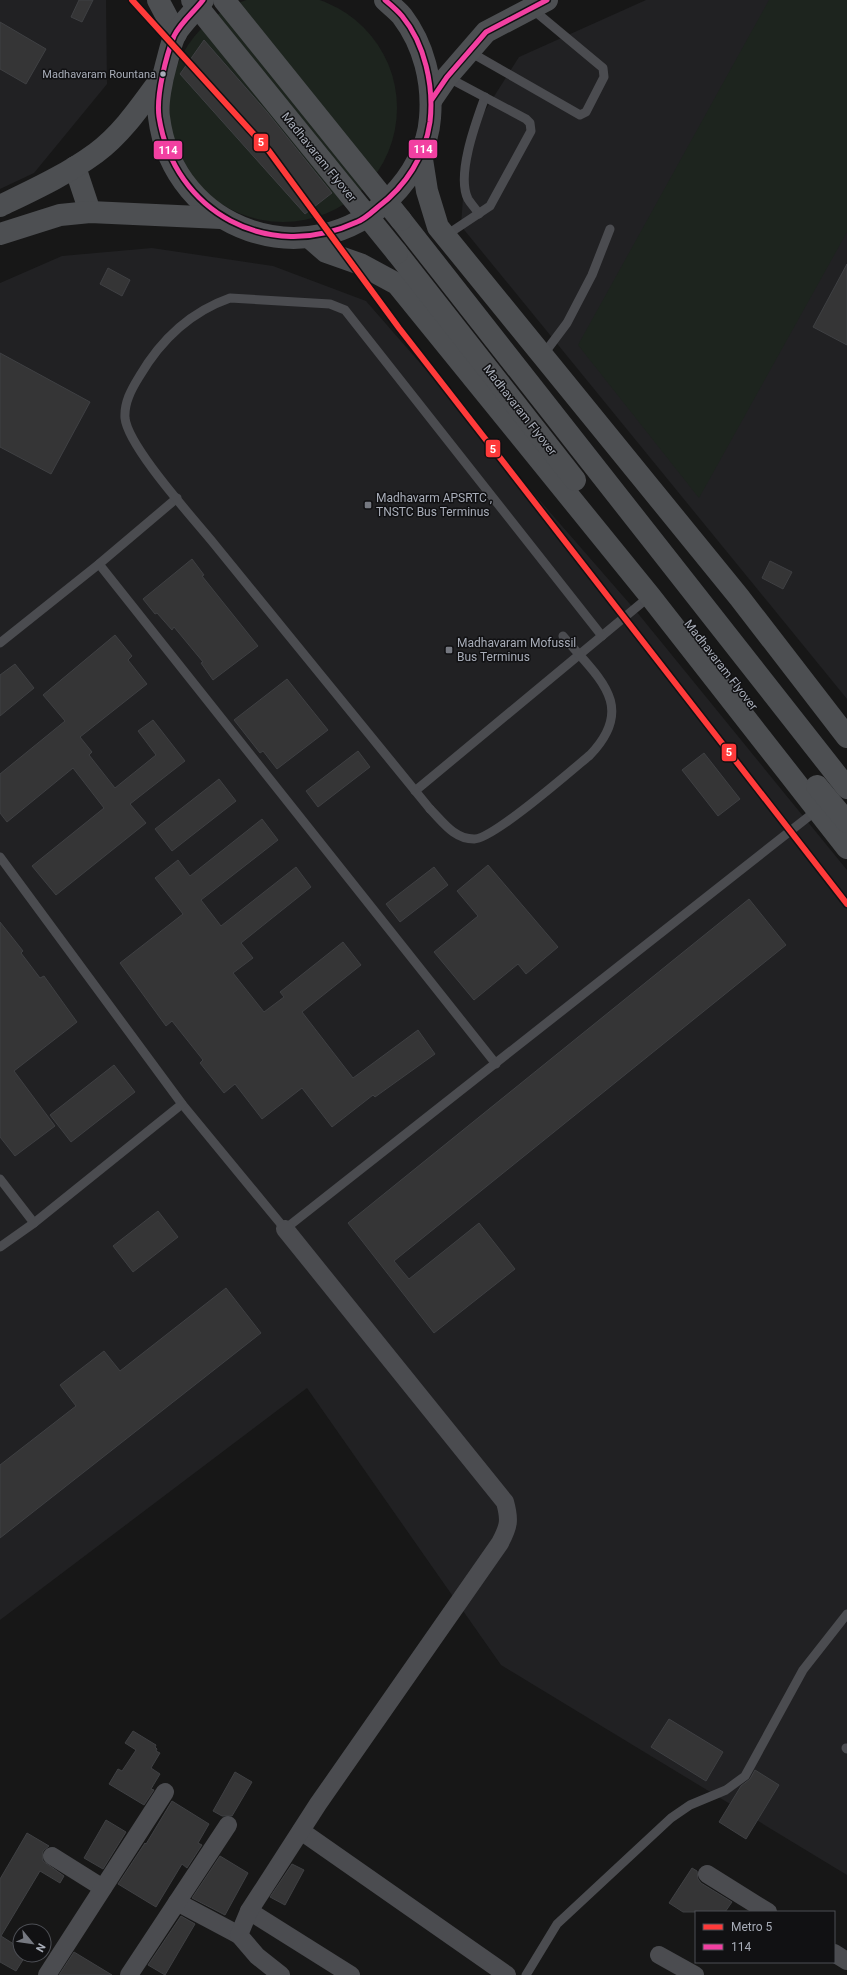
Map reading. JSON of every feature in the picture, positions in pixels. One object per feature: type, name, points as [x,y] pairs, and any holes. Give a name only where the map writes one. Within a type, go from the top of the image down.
[{"type":"main road","points":[[158,0],[176,34]]},
{"type":"main road","name":"Madhavaram Flyover","points":[[192,0],[397,253],[770,729],[847,822]]},
{"type":"main road","points":[[203,0],[176,34],[163,77],[158,116],[168,156],[190,191],[221,218]]},
{"type":"main road","name":"Madhavaram Flyover","points":[[224,0],[401,220],[847,788]]},
{"type":"main road","points":[[0,234],[60,215],[90,212],[221,218],[264,235],[310,238],[346,229],[377,211],[403,185],[422,153],[429,126],[432,99],[423,54],[401,15],[384,0]]},
{"type":"main road","points":[[432,99],[447,77],[486,32],[539,4]]},
{"type":"main road","points":[[0,206],[57,178],[97,152],[130,120],[163,77]]},
{"type":"main road","points":[[422,153],[427,191],[438,226],[445,236],[739,597],[847,736]]},
{"type":"main road","points":[[75,167],[90,212]]},
{"type":"main road","points":[[310,238],[326,252],[360,264],[397,284],[650,596],[847,848]]},
{"type":"street","points":[[239,1935],[249,1911],[301,1831],[500,1543],[507,1529],[509,1516],[505,1502],[286,1229]]},
{"type":"street","points":[[47,1975],[165,1792]]},
{"type":"street","points":[[129,1975],[228,1825]]},
{"type":"street","points":[[301,1831],[507,1975]]},
{"type":"street","points":[[52,1856],[104,1888]]},
{"type":"street","points":[[707,1874],[766,1911]]},
{"type":"street","points":[[177,1902],[239,1935],[257,1956],[281,1975]]},
{"type":"street","points":[[249,1911],[351,1975]]},
{"type":"street","points":[[835,1954],[847,1961]]},
{"type":"street","points":[[659,1955],[695,1975]]},
{"type":"lane","points":[[470,52],[580,115],[586,112],[604,77],[604,68],[539,4]]},
{"type":"lane","points":[[445,236],[490,206],[531,131],[530,124],[526,119],[447,77]]},
{"type":"lane","points":[[480,214],[468,200],[466,191],[466,170],[468,144],[485,97]]},
{"type":"lane","points":[[543,355],[567,323],[592,275],[610,229]]},
{"type":"lane","points":[[563,636],[604,686],[610,697],[613,710],[612,721],[600,746],[590,756],[535,800],[484,838],[468,839],[455,834],[430,809],[415,791],[177,498],[136,445],[130,433],[126,419],[126,405],[132,389],[149,361],[164,341],[194,316],[215,303],[230,298],[330,304],[344,310],[602,636]]},
{"type":"lane","points":[[0,643],[99,564],[177,498]]},
{"type":"lane","points":[[99,564],[496,1064]]},
{"type":"lane","points":[[415,791],[650,596]]},
{"type":"lane","points":[[0,857],[182,1104],[286,1229],[817,810]]},
{"type":"lane","points":[[0,1247],[34,1223],[182,1104]]},
{"type":"lane","points":[[0,1179],[34,1223]]},
{"type":"lane","points":[[526,1975],[557,1924],[671,1818],[690,1805],[726,1790],[746,1776],[803,1670],[847,1614]]},
{"type":"shaded area","points":[[250,-1],[316,-1],[327,2],[346,13],[364,27],[384,54],[389,64],[397,97],[397,119],[389,152],[378,171],[364,189],[346,203],[327,214],[294,222],[272,222],[239,214],[220,203],[202,189],[188,171],[177,152],[169,119],[169,97],[171,86],[177,64],[188,45],[202,27],[220,13],[239,2]]},
{"type":"shaded area","points":[[0,0],[106,0],[107,84],[34,173],[0,189]]},
{"type":"shaded area","points":[[646,0],[847,0],[847,699],[461,226],[467,139],[519,57]]},
{"type":"shaded area","points":[[769,0],[847,0],[847,232],[699,498],[578,345]]},
{"type":"shaded area","points":[[152,248],[273,266],[366,301],[636,611],[847,870],[847,1875],[501,1665],[307,1388],[0,1620],[0,283],[62,256]]},
{"type":"building","points":[[79,0],[93,0],[82,22],[71,17]]},
{"type":"building","points":[[0,22],[46,49],[26,84],[0,69]]},
{"type":"building","points":[[204,40],[267,112],[332,193],[305,214],[180,74]]},
{"type":"building","points":[[847,264],[847,345],[813,327]]},
{"type":"building","points":[[108,268],[130,280],[122,296],[100,284]]},
{"type":"building","points":[[0,353],[90,402],[51,474],[0,447]]},
{"type":"building","points":[[192,559],[204,575],[202,576],[258,646],[213,680],[201,663],[203,662],[174,627],[172,630],[157,613],[155,614],[143,599]]},
{"type":"building","points":[[770,561],[792,572],[783,589],[762,578]]},
{"type":"building","points":[[115,635],[132,656],[128,660],[147,684],[80,737],[92,752],[89,755],[115,788],[156,755],[138,731],[153,720],[185,761],[130,804],[146,823],[56,895],[32,866],[104,808],[73,768],[7,822],[0,813],[0,774],[65,721],[43,695]]},
{"type":"building","points":[[15,664],[34,688],[0,716],[0,675]]},
{"type":"building","points":[[287,679],[328,730],[277,769],[263,751],[260,753],[234,720]]},
{"type":"building","points":[[358,751],[370,767],[318,807],[306,791]]},
{"type":"building","points":[[704,753],[740,799],[718,816],[682,770]]},
{"type":"building","points":[[219,779],[236,801],[172,851],[155,829]]},
{"type":"building","points":[[262,819],[278,840],[201,900],[221,926],[296,867],[311,887],[241,943],[253,958],[233,973],[264,1012],[284,997],[280,992],[343,942],[361,965],[302,1012],[353,1078],[418,1030],[435,1054],[375,1097],[373,1095],[332,1127],[302,1088],[262,1119],[235,1084],[224,1093],[200,1063],[203,1060],[172,1021],[166,1026],[120,963],[183,914],[155,878],[178,860],[190,876]]},
{"type":"building","points":[[488,865],[558,947],[526,974],[518,964],[474,1000],[434,952],[478,916],[457,891]]},
{"type":"building","points":[[434,867],[448,885],[400,922],[386,904]]},
{"type":"building","points":[[749,899],[786,945],[394,1261],[409,1279],[479,1223],[515,1269],[434,1333],[348,1223]]},
{"type":"building","points":[[0,922],[23,951],[21,953],[40,978],[44,976],[77,1022],[14,1071],[55,1126],[15,1156],[0,1137]]},
{"type":"building","points":[[114,1065],[135,1092],[71,1142],[50,1115]]},
{"type":"building","points":[[158,1211],[178,1237],[133,1272],[113,1246]]},
{"type":"building","points":[[226,1288],[261,1333],[0,1538],[0,1465],[76,1406],[60,1385],[104,1351],[120,1371]]},
{"type":"building","points":[[669,1719],[723,1752],[706,1781],[651,1747]]},
{"type":"building","points":[[133,1731],[156,1745],[156,1751],[160,1753],[151,1768],[160,1774],[151,1789],[154,1790],[144,1805],[109,1784],[118,1769],[122,1771],[136,1750],[125,1743]]},
{"type":"building","points":[[755,1770],[779,1785],[746,1839],[719,1822],[741,1786],[750,1779]]},
{"type":"building","points":[[235,1772],[252,1782],[232,1816],[222,1816],[213,1811]]},
{"type":"building","points":[[172,1801],[209,1824],[198,1843],[202,1845],[187,1868],[182,1864],[156,1907],[118,1884],[145,1843],[146,1844]]},
{"type":"building","points":[[106,1820],[126,1832],[103,1869],[84,1858]]},
{"type":"building","points":[[27,1833],[49,1846],[43,1851],[43,1861],[64,1876],[60,1883],[40,1871],[1,1936],[12,1943],[12,1963],[21,1963],[16,1971],[0,1962],[0,1879]]},
{"type":"building","points":[[220,1856],[248,1873],[225,1915],[192,1898]]},
{"type":"building","points":[[292,1864],[304,1870],[285,1905],[270,1897]]},
{"type":"building","points":[[692,1868],[697,1871],[698,1879],[701,1883],[732,1902],[726,1911],[695,1912],[683,1912],[669,1903]]},
{"type":"building","points":[[181,1916],[195,1924],[165,1975],[148,1965]]},
{"type":"building","points":[[74,1952],[112,1975],[59,1975]]},
{"type":"metro line","name":"5","points":[[132,0],[269,151],[399,328],[847,904]]},
{"type":"transit line","name":"114","points":[[203,0],[180,26],[174,36],[162,76],[158,108],[168,151],[184,180],[205,203],[231,221],[260,232],[291,236],[324,233],[357,222],[366,217],[397,190],[413,169],[424,147],[430,122],[431,108],[431,94],[426,66],[417,39],[410,27],[400,14],[385,0]]},
{"type":"transit line","name":"114","points":[[432,99],[447,77],[486,32],[547,0]]},
{"type":"place","name":"Madhavaram Rountana","points":[[163,74]]},
{"type":"place","name":"Madhavarm APSRTC , TNSTC Bus Terminus","points":[[368,505]]},
{"type":"place","name":"Madhavaram Mofussil Bus Terminus","points":[[449,650]]}]
